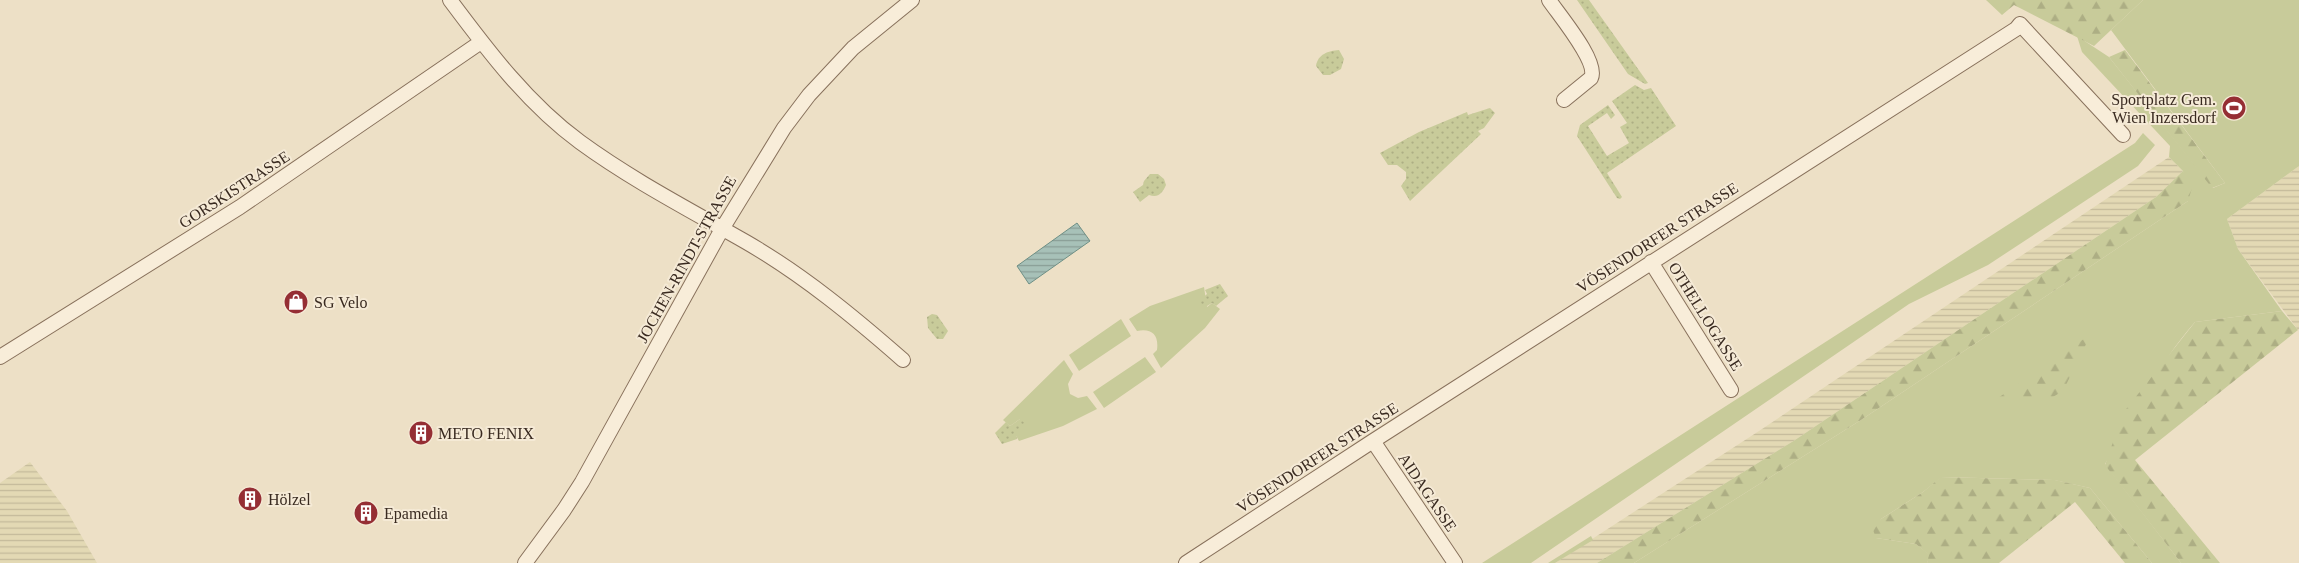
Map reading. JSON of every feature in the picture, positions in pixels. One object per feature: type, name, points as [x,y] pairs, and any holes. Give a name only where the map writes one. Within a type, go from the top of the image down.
[{"type":"street","points":[[450,0],[481,42],[530,97],[580,142],[626,173],[746,242],[824,294],[847,311],[904,360]]},
{"type":"street","name":"JOCHEN-RINDT-STRASSE","points":[[525,563],[582,482],[722,229],[770,148],[809,95],[853,48],[912,0]]},
{"type":"street","points":[[1549,0],[1592,67],[1590,78],[1564,100]]},
{"type":"street","name":"VÖSENDORFER STRASSE","points":[[1186,563],[1373,440],[2016,29],[2020,24],[2122,136]]},
{"type":"street","name":"GORSKISTRASSE","points":[[0,357],[240,207],[481,42]]},
{"type":"street","name":"OTHELLOGASSE","points":[[1650,262],[1731,390]]},
{"type":"street","name":"AIDAGASSE","points":[[1373,440],[1454,563]]},
{"type":"shaded area","points":[[2169,157],[2183,171],[2156,197],[1795,440],[1597,563],[1555,563],[1759,431]]},
{"type":"shaded area","points":[[2299,166],[2298,330],[2238,249],[2227,219]]},
{"type":"shaded area","points":[[30,462],[67,511],[97,563],[0,563],[0,483]]},
{"type":"green space","points":[[1577,0],[1589,0],[1648,83],[1645,84],[1628,74]]},
{"type":"green space","points":[[1986,0],[2143,0],[2094,46],[2014,5],[2002,15]]},
{"type":"green space","points":[[2143,0],[2299,0],[2299,166],[2227,219],[2238,249],[2282,311],[2195,322],[2169,355],[2105,464],[2181,563],[2152,563],[2090,488],[2054,480],[1942,477],[1923,492],[1881,519],[1876,538],[1916,544],[1930,555],[1927,563],[1634,563],[1861,420],[2188,201],[2183,171],[2169,157],[2170,146],[2082,52],[2077,36],[2109,57],[2213,188],[2225,183],[2111,30]]},
{"type":"green space","points":[[1339,50],[1344,59],[1341,69],[1330,75],[1323,75],[1316,66],[1317,62],[1327,52]]},
{"type":"green space","points":[[2125,50],[2225,183],[2212,188],[2109,57]]},
{"type":"green space","points":[[1635,85],[1644,90],[1651,88],[1676,126],[1607,173],[1622,197],[1620,199],[1617,198],[1577,136],[1580,125],[1608,105],[1615,115],[1611,119],[1607,113],[1588,126],[1607,156],[1629,143],[1620,127],[1627,123],[1612,101]]},
{"type":"green space","points":[[1490,108],[1495,113],[1484,128],[1478,131],[1481,134],[1410,201],[1401,186],[1406,179],[1406,172],[1397,165],[1388,165],[1380,153],[1419,132],[1467,112],[1468,115]]},
{"type":"green space","points":[[2143,133],[2155,145],[2138,166],[1988,265],[1909,304],[1531,563],[1482,563],[2135,143]]},
{"type":"green space","points":[[2183,171],[2192,188],[2188,201],[1861,420],[1634,563],[1597,563],[1795,440],[2156,197]]},
{"type":"green space","points":[[1150,174],[1158,174],[1164,179],[1166,185],[1159,194],[1155,196],[1149,195],[1140,202],[1133,192],[1143,185]]},
{"type":"green space","points":[[1220,284],[1228,296],[1216,306],[1212,303],[1202,309],[1200,308],[1197,303],[1207,294],[1205,290]]},
{"type":"green space","points":[[1204,287],[1207,307],[1212,303],[1220,309],[1205,328],[1161,368],[1153,354],[1157,350],[1156,337],[1147,331],[1137,331],[1129,319],[1150,306]]},
{"type":"green space","points":[[2282,311],[2298,330],[2135,460],[2220,563],[2181,563],[2105,465],[2123,413],[2195,322]]},
{"type":"green space","points":[[932,314],[937,315],[948,331],[943,339],[937,339],[928,328],[927,317]]},
{"type":"green space","points":[[1121,319],[1131,336],[1079,371],[1069,355]]},
{"type":"green space","points":[[2091,334],[2063,391],[2046,401],[1995,400]]},
{"type":"green space","points":[[1145,357],[1156,372],[1104,408],[1093,392]]},
{"type":"green space","points":[[1064,360],[1073,374],[1068,384],[1070,394],[1078,398],[1087,396],[1097,409],[1063,426],[1019,441],[1015,434],[1020,419],[1010,426],[1003,420]]},
{"type":"green space","points":[[1020,419],[1027,425],[1016,434],[1017,439],[1002,444],[995,433],[1006,422],[1010,426]]},
{"type":"green space","points":[[1941,477],[2055,480],[2090,488],[2152,563],[2125,563],[2075,502],[1999,563],[1927,563],[1929,555],[1916,544],[1876,538],[1873,530],[1881,519],[1923,492]]},
{"type":"green space","points":[[1591,536],[1593,540],[1555,563],[1548,563]]},
{"type":"water","points":[[1077,223],[1090,241],[1029,284],[1017,266]]},
{"type":"place","name":"Sportplatz Gem. Wien Inzersdorf","points":[[2234,108]]},
{"type":"place","name":"SG Velo","points":[[296,302]]},
{"type":"place","name":"METO FENIX","points":[[421,433]]},
{"type":"place","name":"Hölzel","points":[[250,499]]},
{"type":"place","name":"Epamedia","points":[[366,513]]}]
